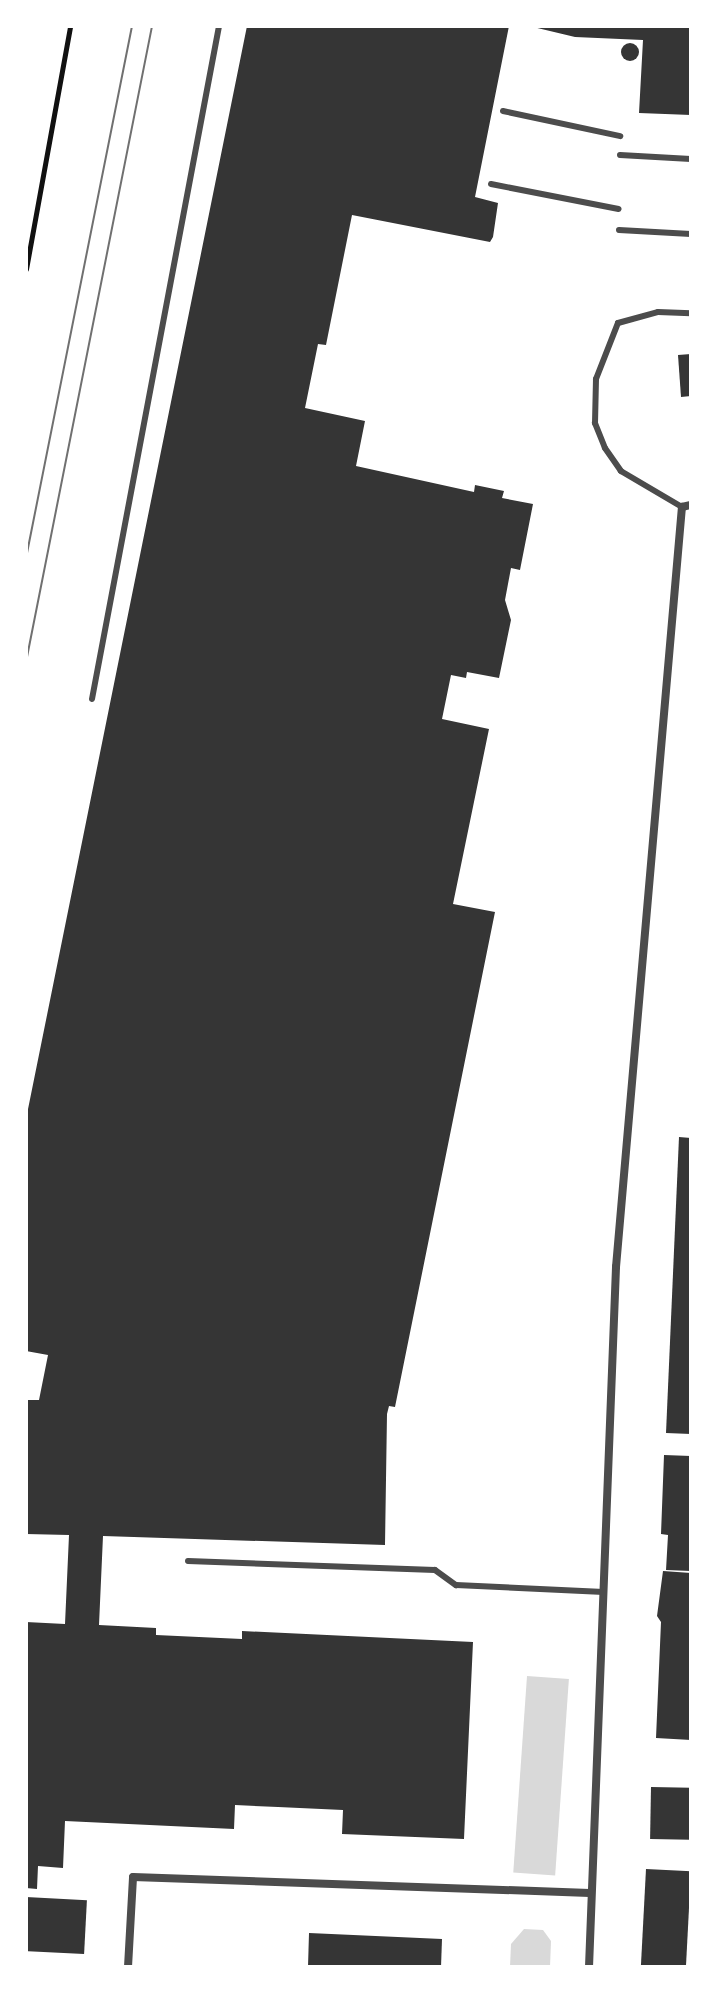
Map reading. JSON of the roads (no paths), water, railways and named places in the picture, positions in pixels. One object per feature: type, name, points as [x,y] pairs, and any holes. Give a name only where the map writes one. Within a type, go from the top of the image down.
[{"type":"street","points":[[589,1967],[616,1267],[687,506]]},
{"type":"street","points":[[128,1967],[133,1877],[590,1893]]},
{"type":"lane","points":[[92,699],[219,26]]},
{"type":"lane","points":[[503,111],[620,136]]},
{"type":"lane","points":[[620,155],[691,159]]},
{"type":"lane","points":[[491,184],[619,209]]},
{"type":"lane","points":[[619,230],[691,234]]},
{"type":"lane","points":[[687,506],[621,471],[605,448],[595,423],[596,379],[618,323],[658,312],[691,313]]},
{"type":"lane","points":[[188,1561],[435,1570],[456,1585],[604,1592]]},
{"type":"tram line","points":[[26,558],[132,26]]},
{"type":"tram line","points":[[26,662],[152,26]]}]
